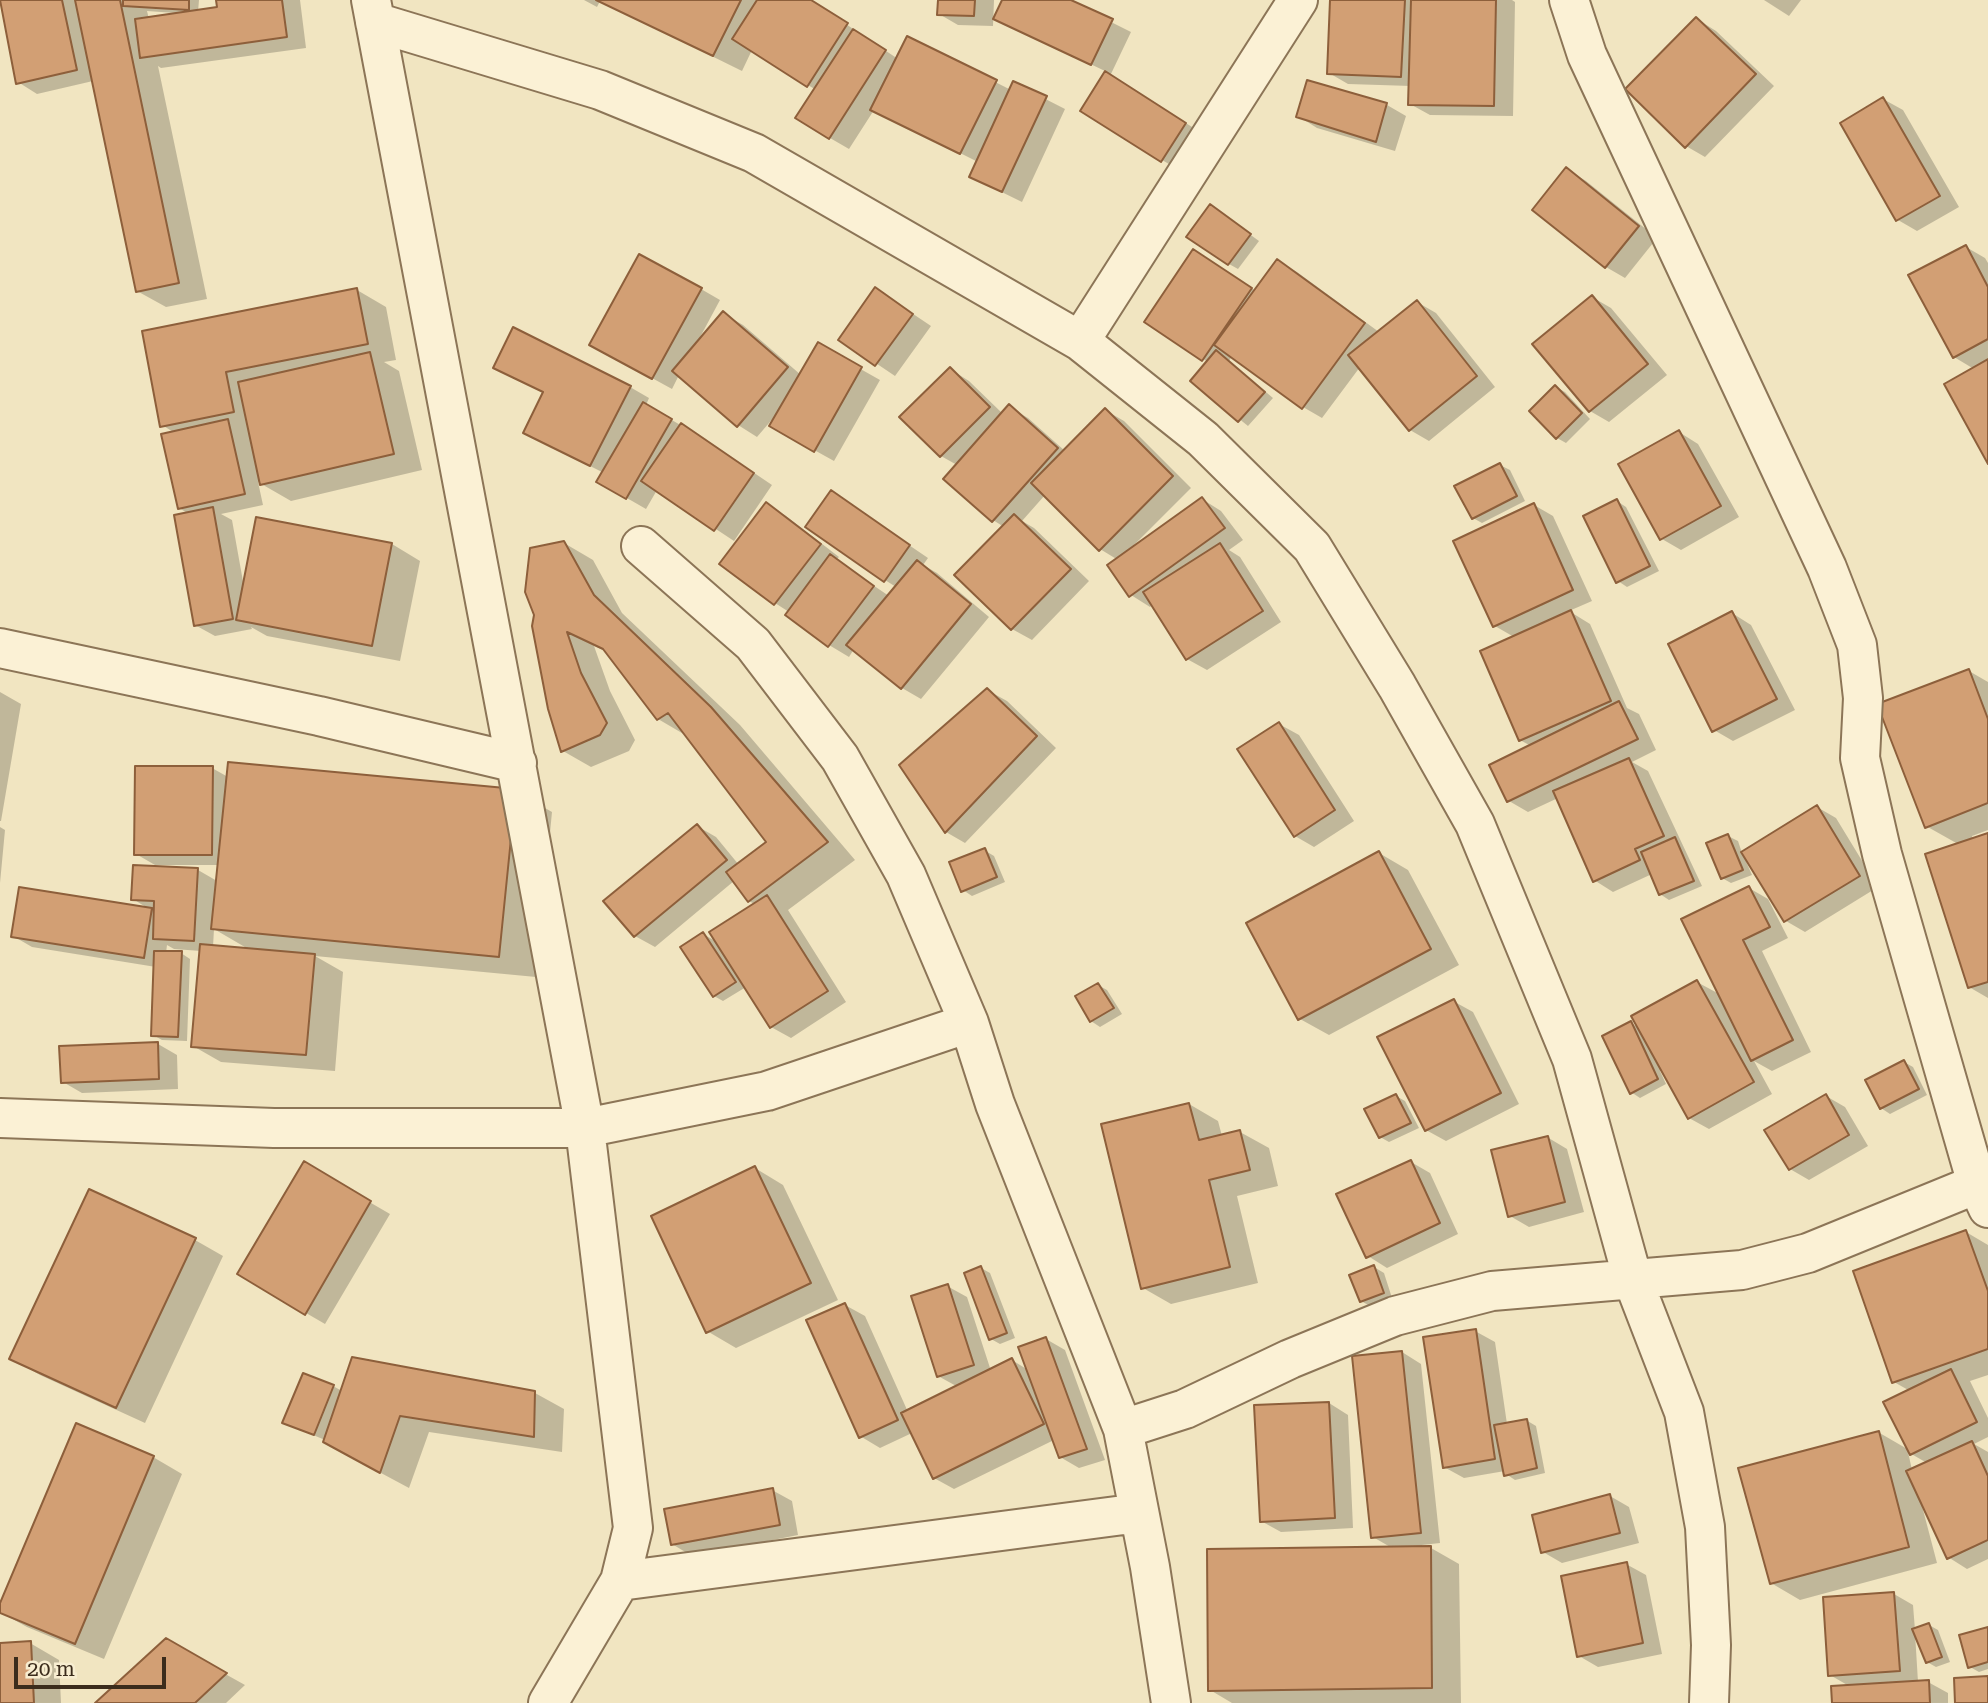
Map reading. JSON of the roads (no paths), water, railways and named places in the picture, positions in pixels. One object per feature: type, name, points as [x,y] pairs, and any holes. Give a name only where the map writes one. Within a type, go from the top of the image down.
[{"type":"street","points":[[1080,341],[1298,0]]},
{"type":"street","points":[[1123,1429],[1185,1409],[1290,1359],[1395,1316],[1492,1291],[1742,1270],[1808,1253],[1984,1191],[1882,854],[1860,758],[1863,698],[1857,645],[1822,556],[1587,55],[1569,0]]},
{"type":"street","points":[[373,11],[600,90],[754,153],[1080,341],[1203,439],[1312,547],[1397,686],[1475,824],[1572,1059],[1633,1280],[1684,1412],[1704,1527],[1711,1645],[1709,1703]]},
{"type":"street","points":[[373,11],[586,1128],[633,1528],[620,1581],[548,1703]]},
{"type":"street","points":[[641,546],[753,644],[840,758],[906,875],[969,1023],[995,1104],[1123,1429],[1150,1567],[1171,1703]]},
{"type":"street","points":[[0,648],[306,713],[517,763]]},
{"type":"street","points":[[0,1118],[274,1128],[586,1128],[767,1091],[969,1023]]},
{"type":"street","points":[[620,1581],[1139,1513]]}]
